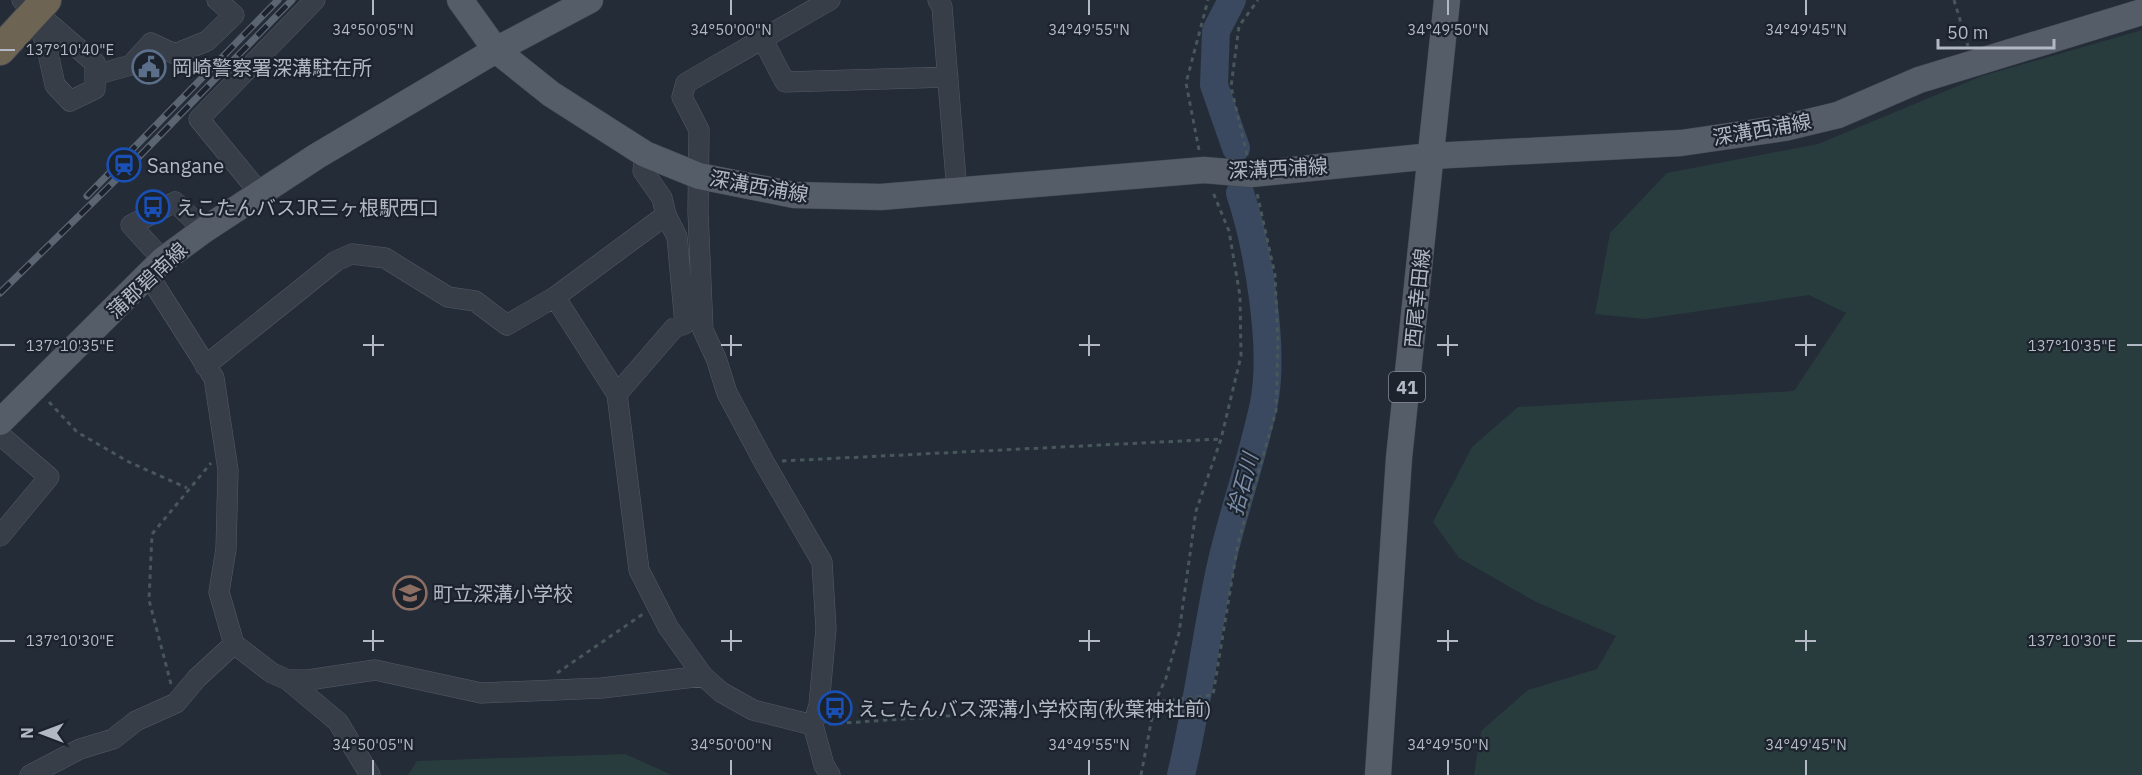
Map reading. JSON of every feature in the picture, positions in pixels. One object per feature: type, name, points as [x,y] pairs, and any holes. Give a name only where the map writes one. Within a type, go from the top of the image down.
[{"type":"highway","points":[[0,22],[30,3]]},
{"type":"highway","points":[[0,50],[30,3]]},
{"type":"main road","name":"深溝西浦線","points":[[460,0],[496,50],[551,94],[645,154],[699,176],[794,195],[881,197],[1204,170],[1251,174],[1432,156],[1681,143],[1784,128],[1838,115],[1919,81],[1973,62],[2142,12]]},
{"type":"main road","name":"蒲郡碧南線","points":[[0,422],[156,268],[204,230],[259,192],[496,50],[590,0]]},
{"type":"main road","name":"西尾幸田線","points":[[1378,775],[1399,458],[1447,0]]},
{"type":"street","points":[[95,75],[131,65],[151,43],[175,54],[207,41],[234,15],[217,0]]},
{"type":"street","points":[[259,192],[199,119],[315,0]]},
{"type":"street","points":[[694,327],[699,130],[682,97],[686,83],[830,0]]},
{"type":"street","points":[[939,0],[942,7],[957,192]]},
{"type":"street","points":[[30,3],[95,63],[95,89],[70,101],[55,85],[46,44],[30,3]]},
{"type":"street","points":[[763,40],[786,82],[948,77]]},
{"type":"street","points":[[645,154],[643,171],[662,198],[666,215],[677,237],[694,327],[716,358],[727,393],[822,562],[826,629],[819,705],[813,725],[824,765],[830,775]]},
{"type":"street","points":[[204,230],[175,202],[131,225],[156,268],[205,366],[214,378],[228,470],[226,549],[219,592],[234,644],[272,673],[288,680],[338,722],[370,775]]},
{"type":"street","points":[[205,366],[336,261],[352,254],[385,258],[448,297],[474,301],[507,325],[555,297],[666,215]]},
{"type":"street","points":[[555,297],[617,394],[639,570],[668,627],[703,676],[721,692],[753,710],[813,725]]},
{"type":"street","points":[[617,394],[674,328],[694,327]]},
{"type":"street","points":[[0,435],[49,477],[0,536]]},
{"type":"street","points":[[30,775],[80,749],[113,739],[136,721],[176,703],[204,671],[234,644]]},
{"type":"street","points":[[288,680],[308,680],[375,670],[481,693],[602,688],[703,676]]},
{"type":"path","points":[[1141,775],[1155,702],[1166,678],[1179,633],[1196,511],[1221,439],[1241,356],[1240,296],[1228,231],[1204,170],[1186,83],[1208,0]]},
{"type":"path","points":[[813,725],[1155,702],[1213,695],[1238,543],[1276,411],[1278,342],[1275,275],[1231,87],[1239,26],[1258,0]]},
{"type":"path","points":[[1954,0],[1973,62]]},
{"type":"path","points":[[36,387],[77,432],[129,462],[188,489]]},
{"type":"path","points":[[764,462],[1221,439]]},
{"type":"path","points":[[176,703],[149,600],[152,534],[203,469],[225,451]]},
{"type":"path","points":[[530,691],[657,605]]},
{"type":"shaded area","points":[[2142,30],[2142,775],[1474,775],[1481,731],[1528,690],[1597,669],[1616,636],[1536,602],[1459,558],[1433,522],[1472,447],[1518,407],[1794,391],[1846,313],[1809,295],[1645,319],[1595,314],[1610,233],[1667,173],[1818,144],[1982,76]]},
{"type":"shaded area","points":[[625,754],[672,775],[408,775],[417,761]]},
{"type":"waterway","name":"拾石川","points":[[1232,0],[1216,31],[1214,85],[1236,148]]},
{"type":"waterway","name":"拾石川","points":[[1181,775],[1219,574],[1259,425],[1267,380],[1263,297],[1253,241],[1240,193]]},
{"type":"railway","points":[[87,196],[278,0]]},
{"type":"railway","points":[[0,293],[130,166],[292,0]]},
{"type":"place","name":"岡崎警察署深溝駐在所","points":[[149,67]]},
{"type":"place","name":"Sangane","points":[[124,165]]},
{"type":"place","name":"えこたんバスJR三ヶ根駅西口","points":[[153,207]]},
{"type":"place","name":"町立深溝小学校","points":[[410,593]]},
{"type":"place","name":"えこたんバス深溝小学校南(秋葉神社前)","points":[[835,708]]}]
